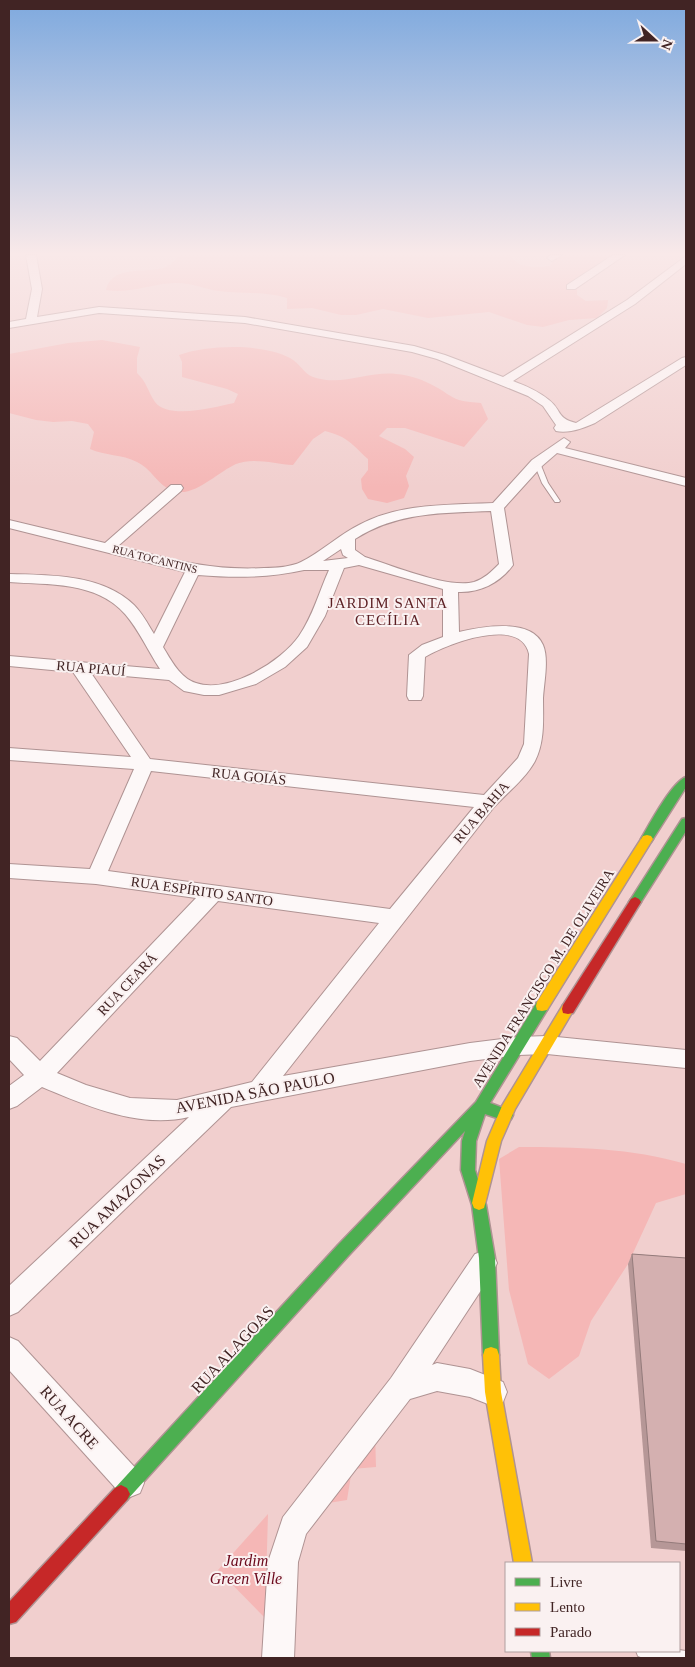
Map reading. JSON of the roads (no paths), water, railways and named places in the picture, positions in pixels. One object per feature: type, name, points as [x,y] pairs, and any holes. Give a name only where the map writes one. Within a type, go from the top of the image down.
[{"type":"street","points":[[320,333],[414,349],[505,381],[532,394],[546,404],[565,433],[686,482]]},
{"type":"street","points":[[505,381],[582,333]]},
{"type":"street","points":[[348,539],[348,552],[360,560],[450,588],[468,588],[481,585],[496,578],[506,565],[497,507],[565,433],[686,360]]},
{"type":"street","points":[[107,548],[176,488]]},
{"type":"street","name":"RUA TOCANTINS","points":[[304,566],[330,552],[370,524],[409,513],[497,507]]},
{"type":"street","name":"RUA TOCANTINS","points":[[9,524],[35,528],[193,570],[240,574],[275,572],[304,566],[338,565],[360,560]]},
{"type":"street","points":[[9,578],[69,582],[94,587],[112,595],[129,610],[173,675],[190,687],[211,691],[230,689],[249,681],[280,662],[300,644],[312,627],[338,565]]},
{"type":"street","points":[[155,647],[193,570]]},
{"type":"street","points":[[450,588],[451,640]]},
{"type":"street","name":"RUA BAHIA","points":[[259,1090],[488,802],[526,761],[533,744],[537,654],[534,643],[524,636],[511,631],[495,629],[428,646],[416,654],[415,696]]},
{"type":"street","name":"RUA PIAUÍ","points":[[9,661],[173,675]]},
{"type":"street","points":[[79,668],[145,764],[96,876]]},
{"type":"street","name":"RUA GOIÁS","points":[[9,754],[145,764],[488,802]]},
{"type":"street","name":"AVENIDA FRANCISCO M. DE OLIVEIRA","points":[[523,1562],[492,1392],[487,1258],[479,1205],[468,1170],[469,1141],[482,1106],[518,1046],[678,788],[686,781]]},
{"type":"street","name":"AVENIDA FRANCISCO M. DE OLIVEIRA","points":[[479,1205],[494,1141],[509,1106],[686,822]]},
{"type":"street","points":[[648,837],[686,848]]},
{"type":"street","name":"RUA ESPÍRITO SANTO","points":[[9,871],[96,876],[395,917]]},
{"type":"street","name":"RUA CEARÁ","points":[[9,1099],[40,1076],[214,892]]},
{"type":"street","name":"AVENIDA SÃO PAULO","points":[[9,1045],[40,1076],[82,1094],[130,1108],[177,1110],[259,1090],[470,1052],[518,1046],[547,1045],[686,1059]]},
{"type":"street","name":"RUA AMAZONAS","points":[[9,1303],[224,1098]]},
{"type":"street","points":[[482,1106],[506,1115]]},
{"type":"street","name":"RUA ALAGOAS","points":[[9,1615],[276,1326],[396,1191],[482,1106]]},
{"type":"street","points":[[278,1658],[283,1562],[293,1527],[401,1388],[487,1258]]},
{"type":"street","name":"RUA ACRE","points":[[9,1350],[130,1483]]},
{"type":"street","points":[[401,1388],[437,1377],[470,1383],[492,1392]]},
{"type":"lane","points":[[537,463],[545,483],[557,501]]},
{"type":"lane","points":[[649,1652],[686,1658]]},
{"type":"district","name":"JARDIM SANTA CECÍLIA","points":[[388,612]]},
{"type":"park label","name":"Jardim Green Ville","points":[[246,1569]]}]
